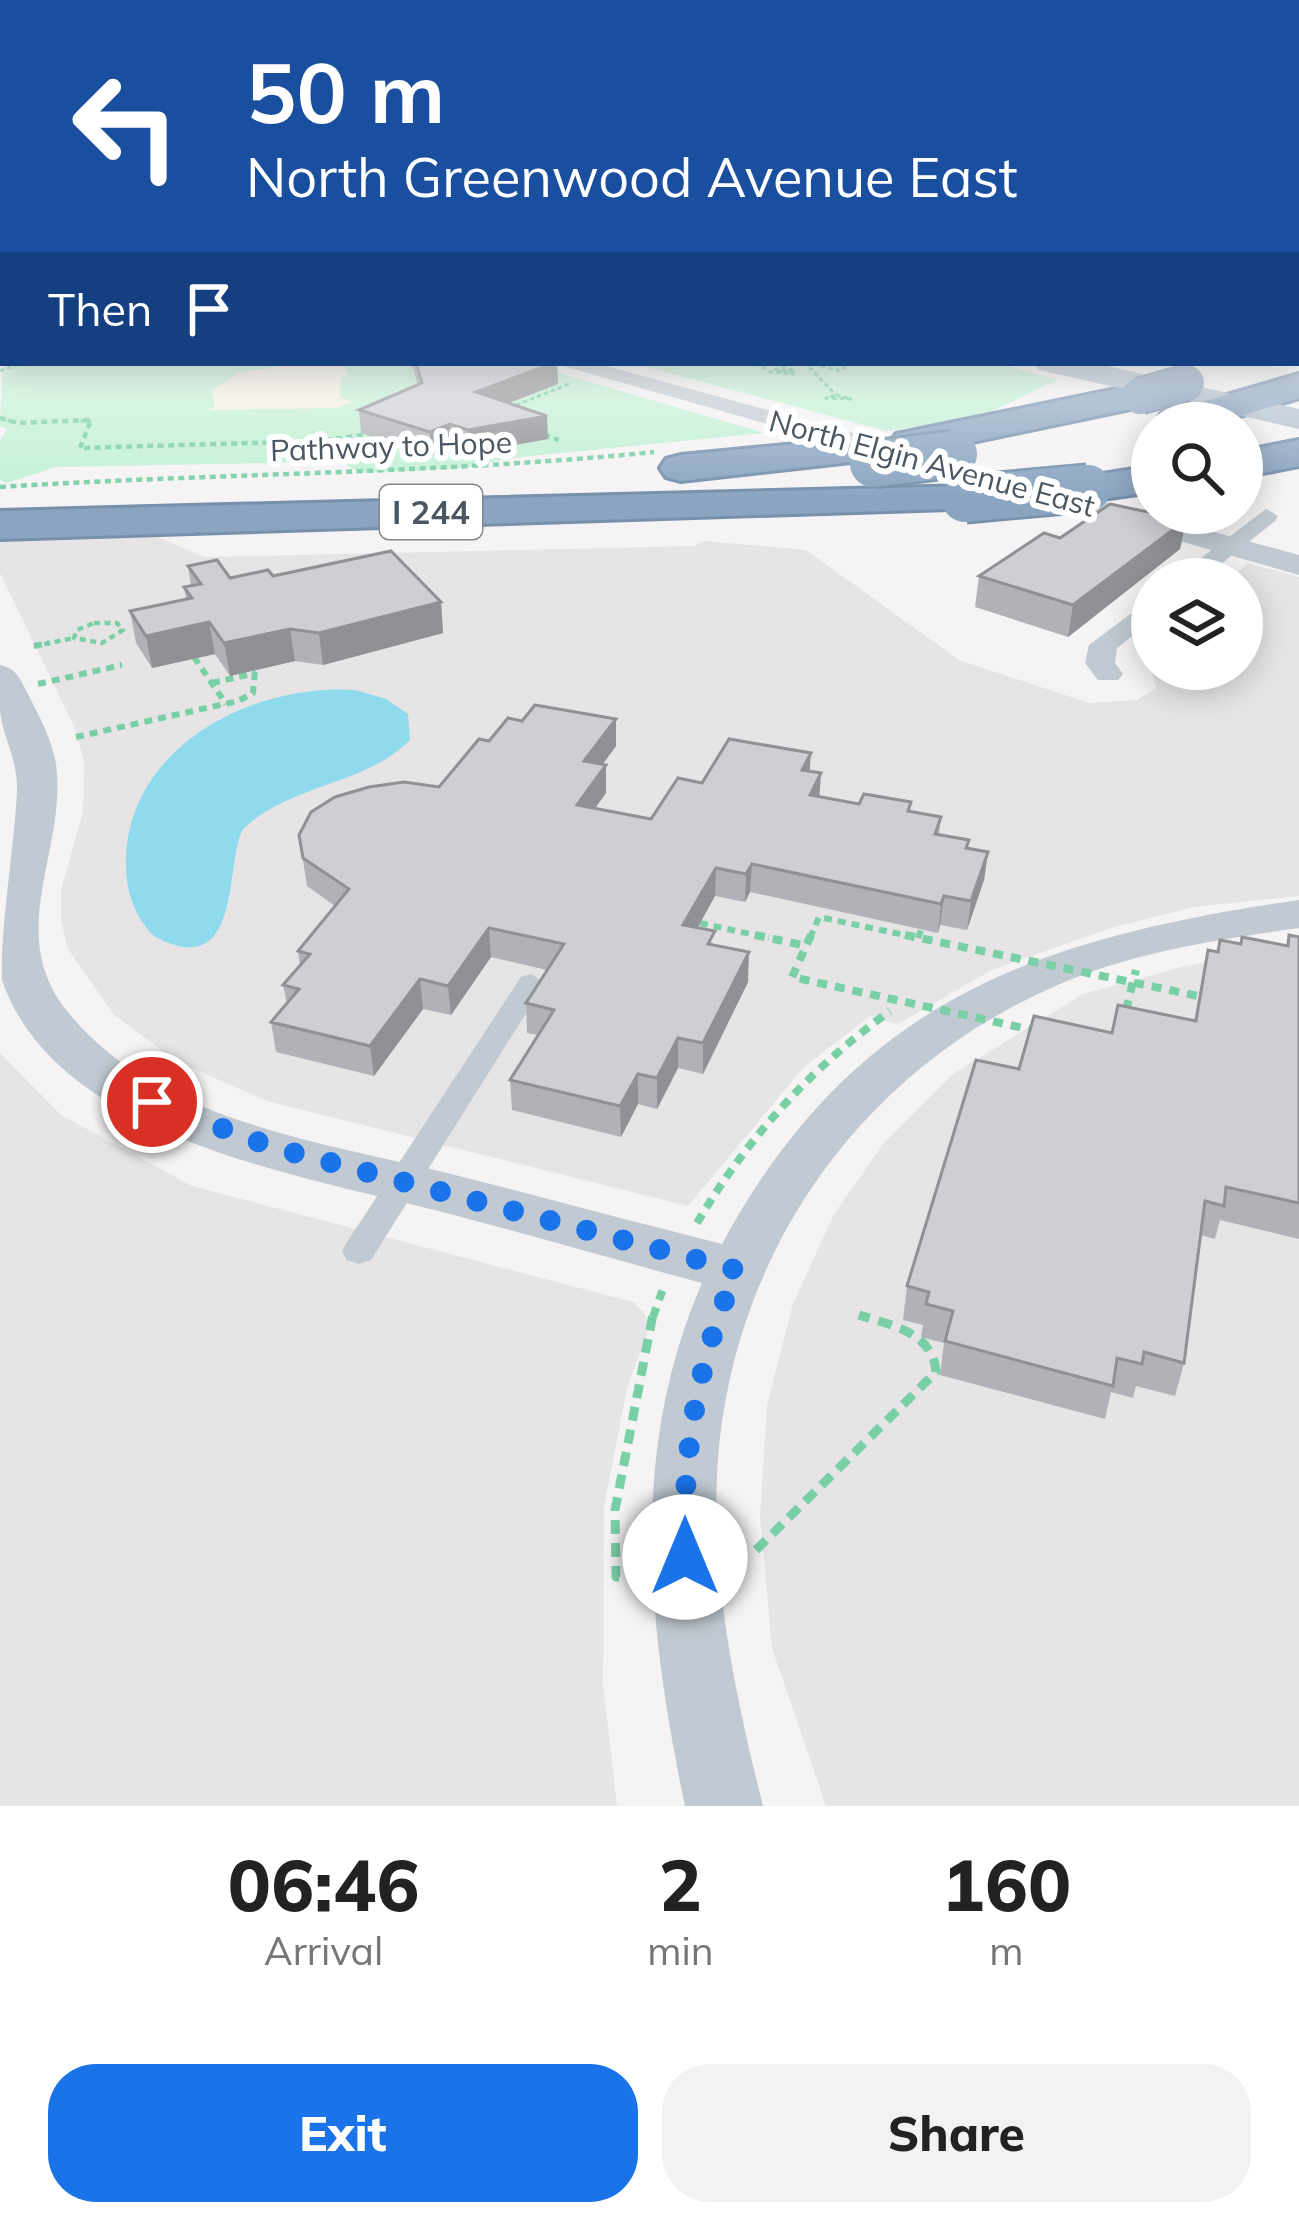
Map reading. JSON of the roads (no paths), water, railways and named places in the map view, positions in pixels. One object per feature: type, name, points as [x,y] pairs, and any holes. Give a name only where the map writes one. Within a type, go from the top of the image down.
[{"type":"highway","points":[[1159,402],[1186,382],[1242,366]]},
{"type":"highway","points":[[1249,402],[1299,386]]},
{"type":"highway","points":[[854,458],[911,443],[1131,414]]},
{"type":"highway","points":[[854,458],[953,454],[1131,415]]},
{"type":"highway","points":[[1263,460],[1299,453]]},
{"type":"highway","name":"I 244","points":[[3,508],[854,458]]},
{"type":"highway","points":[[1263,500],[1299,486]]},
{"type":"highway","name":"I 244","points":[[3,508],[256,514],[852,505],[1088,488],[1131,493]]},
{"type":"highway","points":[[852,505],[1025,509],[1131,496]]},
{"type":"main road","points":[[1064,366],[1226,402]]},
{"type":"main road","points":[[1263,410],[1299,419]]},
{"type":"street","name":"North Elgin Avenue East","points":[[575,371],[1299,565]]},
{"type":"street","points":[[1212,558],[1235,534]]},
{"type":"street","points":[[1108,674],[1100,663],[1103,645],[1131,623]]},
{"type":"street","points":[[23,669],[37,776],[35,810],[12,886],[12,944],[32,996],[54,1029],[105,1074],[178,1114],[239,1138],[403,1181],[715,1250],[757,1221],[826,1124],[868,1080],[944,1022],[1001,988],[1138,939],[1208,924],[1299,914]]},
{"type":"street","points":[[359,1251],[531,982]]},
{"type":"street","points":[[715,1250],[707,1339],[695,1394],[684,1528],[691,1643],[724,1806]]},
{"type":"water","points":[[355,690],[386,699],[408,714],[410,740],[372,767],[283,802],[243,829],[225,913],[217,932],[203,945],[183,947],[154,936],[132,900],[126,859],[133,819],[149,784],[173,754],[203,730],[239,711],[277,698]]}]
